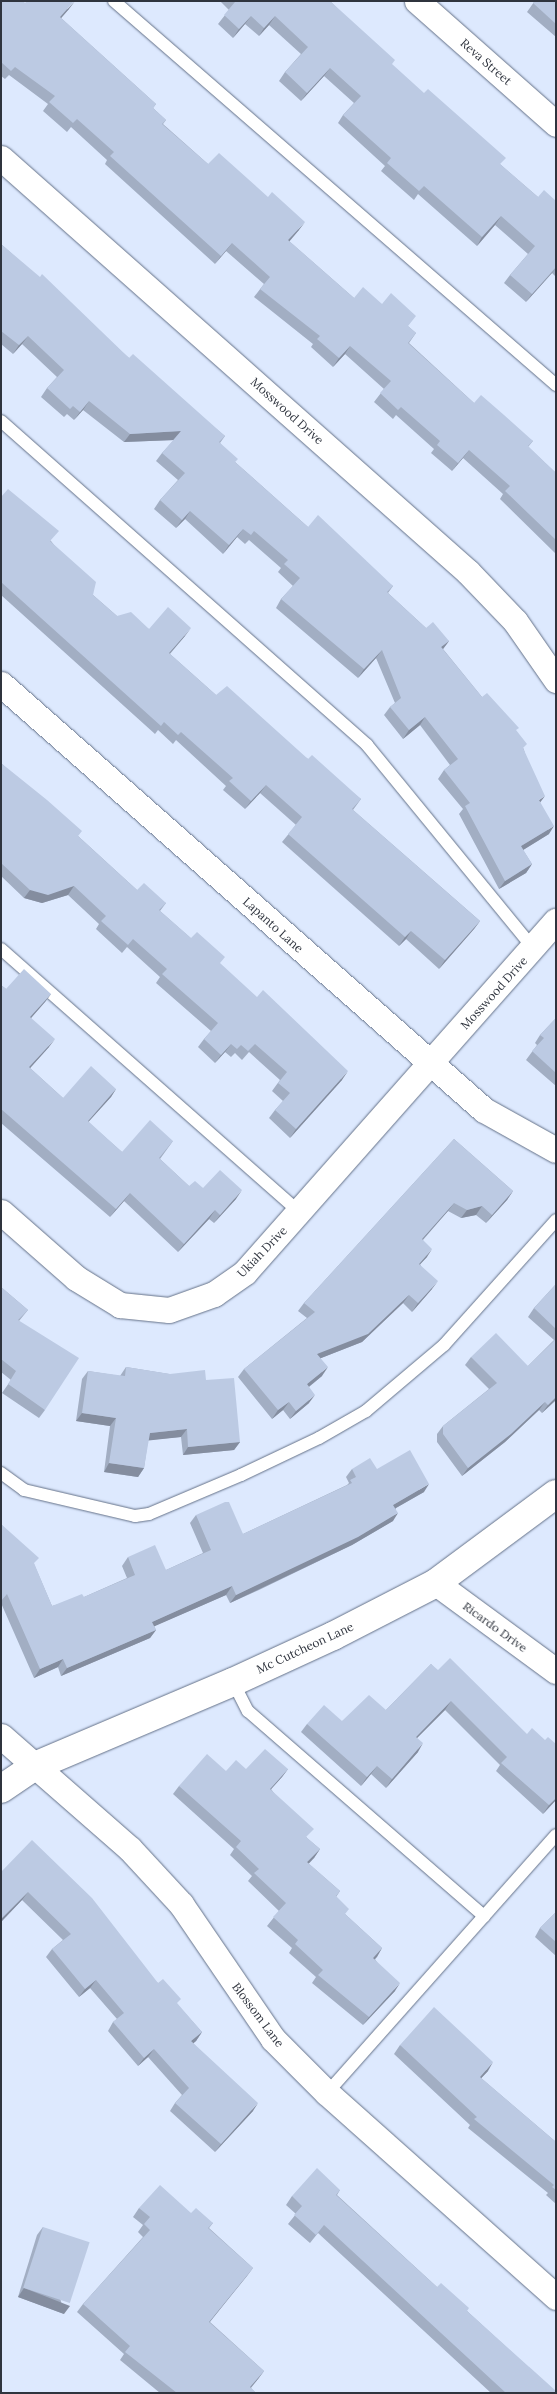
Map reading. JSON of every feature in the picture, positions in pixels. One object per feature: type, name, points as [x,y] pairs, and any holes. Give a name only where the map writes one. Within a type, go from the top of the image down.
[{"type":"street","name":"Reva Street","points":[[417,1],[556,124]]},
{"type":"street","name":"Mosswood Drive","points":[[1,158],[468,572],[515,621],[556,680]]},
{"type":"street","name":"Lapanto Lane","points":[[1,684],[484,1110],[556,1150]]},
{"type":"street","name":"Mosswood Drive","points":[[430,1064],[534,949],[556,921]]},
{"type":"street","name":"Ukiah Drive","points":[[1,1212],[76,1278],[120,1305],[169,1310],[214,1294],[245,1272],[430,1064]]},
{"type":"street","name":"Mc Cutcheon Lane","points":[[1,1789],[35,1766],[233,1682],[333,1636],[436,1583],[556,1494]]},
{"type":"street","name":"Ricardo Drive","points":[[436,1583],[556,1671]]},
{"type":"street","name":"Blossom Lane","points":[[1,1736],[130,1849],[181,1904],[273,2039],[327,2093],[556,2297]]},
{"type":"lane","points":[[114,1],[556,385]]},
{"type":"lane","points":[[1,421],[367,745],[534,949]]},
{"type":"lane","points":[[1,949],[299,1212]]},
{"type":"lane","points":[[1,1473],[24,1490],[135,1516],[149,1514],[241,1475],[320,1438],[366,1411],[444,1345],[556,1220]]},
{"type":"lane","points":[[233,1682],[248,1710],[484,1916]]},
{"type":"lane","points":[[327,2093],[556,1835]]},
{"type":"building","points":[[1,1],[23,1],[25,3],[27,1],[74,1],[60,17],[156,104],[153,108],[166,120],[162,124],[208,164],[219,153],[268,197],[272,192],[305,222],[288,240],[354,298],[363,287],[382,304],[391,293],[416,316],[408,326],[416,333],[408,343],[474,403],[481,395],[504,415],[533,441],[528,446],[556,473],[556,540],[505,491],[510,486],[469,450],[458,463],[437,445],[440,441],[401,407],[398,410],[380,393],[391,381],[350,346],[339,358],[317,339],[320,336],[260,289],[270,277],[232,243],[221,256],[110,156],[114,152],[77,119],[73,123],[49,102],[55,96],[15,67],[11,71],[1,62]]},
{"type":"building","points":[[235,1],[330,1],[395,60],[392,64],[424,93],[428,89],[506,158],[500,164],[538,197],[544,190],[556,201],[556,267],[532,294],[510,275],[535,246],[501,216],[482,237],[424,186],[419,191],[387,163],[391,158],[343,115],[361,96],[330,68],[307,93],[285,72],[308,47],[275,16],[264,28],[251,16],[239,29],[224,15]]},
{"type":"building","points":[[535,1],[556,1],[556,24],[533,3]]},
{"type":"building","points":[[1,244],[40,277],[42,274],[129,358],[133,354],[225,436],[219,442],[238,459],[235,462],[308,527],[318,515],[393,586],[387,592],[426,628],[433,622],[449,641],[441,647],[482,697],[487,693],[519,728],[516,730],[527,744],[523,748],[545,796],[539,800],[554,826],[521,846],[532,864],[505,881],[465,806],[470,803],[444,770],[458,759],[425,717],[409,730],[390,707],[401,698],[382,650],[364,669],[281,599],[300,578],[284,564],[288,560],[254,531],[251,535],[243,529],[229,545],[190,511],[182,520],[160,500],[185,473],[162,453],[181,431],[130,434],[89,401],[80,412],[73,406],[70,409],[47,388],[64,370],[28,336],[19,345],[1,331]]},
{"type":"building","points":[[8,489],[59,531],[50,541],[96,582],[93,595],[117,616],[131,612],[149,629],[168,607],[191,628],[169,653],[216,695],[227,686],[308,759],[312,755],[361,799],[352,809],[480,921],[445,960],[411,931],[405,937],[288,834],[302,817],[266,785],[251,801],[229,781],[233,778],[181,732],[178,735],[164,722],[161,726],[1,582],[1,497]]},
{"type":"building","points":[[1,763],[82,831],[78,836],[137,890],[144,883],[166,903],[159,910],[191,938],[197,932],[225,957],[220,963],[257,997],[263,990],[348,1071],[296,1129],[275,1110],[290,1093],[278,1083],[287,1072],[255,1044],[248,1051],[241,1045],[237,1049],[231,1044],[221,1055],[204,1039],[218,1023],[162,974],[167,969],[133,939],[128,945],[101,921],[106,916],[74,886],[48,895],[30,890],[1,863]]},
{"type":"building","points":[[24,969],[51,994],[30,1017],[55,1039],[29,1067],[63,1098],[91,1066],[116,1089],[88,1121],[122,1152],[150,1120],[173,1141],[159,1158],[189,1186],[195,1181],[203,1188],[220,1170],[242,1190],[220,1215],[215,1210],[184,1244],[130,1193],[116,1209],[1,1109],[1,985],[6,989]]},
{"type":"building","points":[[556,1018],[556,1073],[532,1051],[544,1038],[540,1035]]},
{"type":"building","points":[[454,1139],[513,1191],[492,1215],[482,1206],[467,1210],[454,1203],[422,1239],[432,1249],[419,1264],[438,1281],[418,1303],[409,1295],[368,1334],[317,1354],[328,1367],[307,1384],[315,1395],[296,1411],[289,1402],[278,1410],[244,1369],[315,1312],[304,1303]]},
{"type":"building","points":[[556,1284],[556,1329],[534,1308]]},
{"type":"building","points":[[1,1287],[28,1310],[18,1320],[79,1358],[45,1410],[8,1384],[16,1371],[1,1359]]},
{"type":"building","points":[[496,1333],[528,1366],[556,1339],[556,1397],[548,1405],[545,1402],[511,1434],[468,1468],[443,1434],[443,1426],[497,1383],[471,1357]]},
{"type":"building","points":[[126,1367],[170,1374],[205,1370],[206,1380],[234,1378],[240,1442],[188,1447],[187,1429],[150,1433],[144,1468],[109,1463],[116,1418],[82,1413],[88,1371],[125,1376]]},
{"type":"building","points":[[410,1450],[429,1484],[393,1505],[398,1513],[358,1537],[236,1595],[232,1586],[152,1622],[156,1630],[67,1668],[63,1659],[40,1669],[7,1594],[1,1601],[1,1524],[39,1558],[34,1563],[52,1606],[82,1594],[84,1597],[135,1575],[128,1557],[155,1545],[166,1570],[211,1550],[196,1515],[225,1502],[229,1502],[243,1534],[352,1483],[350,1480],[356,1477],[352,1469],[370,1458],[377,1469]]},
{"type":"building","points":[[450,1658],[527,1734],[532,1728],[545,1740],[548,1737],[556,1744],[556,1798],[549,1805],[501,1763],[507,1757],[451,1701],[416,1737],[423,1743],[392,1779],[377,1766],[367,1777],[307,1724],[324,1705],[342,1721],[369,1695],[386,1710],[431,1664],[438,1670]]},
{"type":"building","points":[[265,1749],[288,1769],[270,1789],[314,1829],[306,1837],[320,1849],[307,1862],[340,1891],[336,1896],[349,1909],[345,1914],[382,1948],[373,1958],[400,1983],[369,2017],[318,1975],[323,1970],[295,1944],[298,1940],[273,1917],[286,1903],[254,1873],[259,1869],[236,1847],[241,1841],[179,1786],[207,1754],[226,1771],[236,1760],[246,1769]]},
{"type":"building","points":[[32,1840],[92,1898],[158,1983],[163,1979],[181,1999],[177,2003],[202,2032],[191,2041],[258,2103],[221,2144],[175,2103],[189,2088],[154,2049],[144,2058],[113,2022],[124,2013],[96,1980],[85,1989],[52,1949],[71,1934],[28,1892],[1,1919],[1,1872]]},
{"type":"building","points":[[556,1912],[556,1942],[540,1928]]},
{"type":"building","points":[[434,2007],[493,2062],[480,2077],[556,2142],[556,2190],[552,2187],[554,2185],[474,2119],[477,2117],[400,2045]]},
{"type":"building","points":[[317,2168],[340,2190],[336,2195],[437,2287],[441,2283],[469,2308],[467,2311],[556,2393],[506,2393],[324,2225],[316,2235],[294,2215],[302,2206],[292,2196]]},
{"type":"building","points":[[160,2185],[191,2213],[196,2208],[213,2223],[208,2228],[253,2268],[209,2322],[264,2371],[250,2387],[256,2393],[177,2393],[125,2352],[130,2346],[83,2304],[150,2230],[144,2224],[150,2217],[139,2208]]},
{"type":"building","points":[[43,2227],[90,2242],[70,2303],[23,2288]]}]
